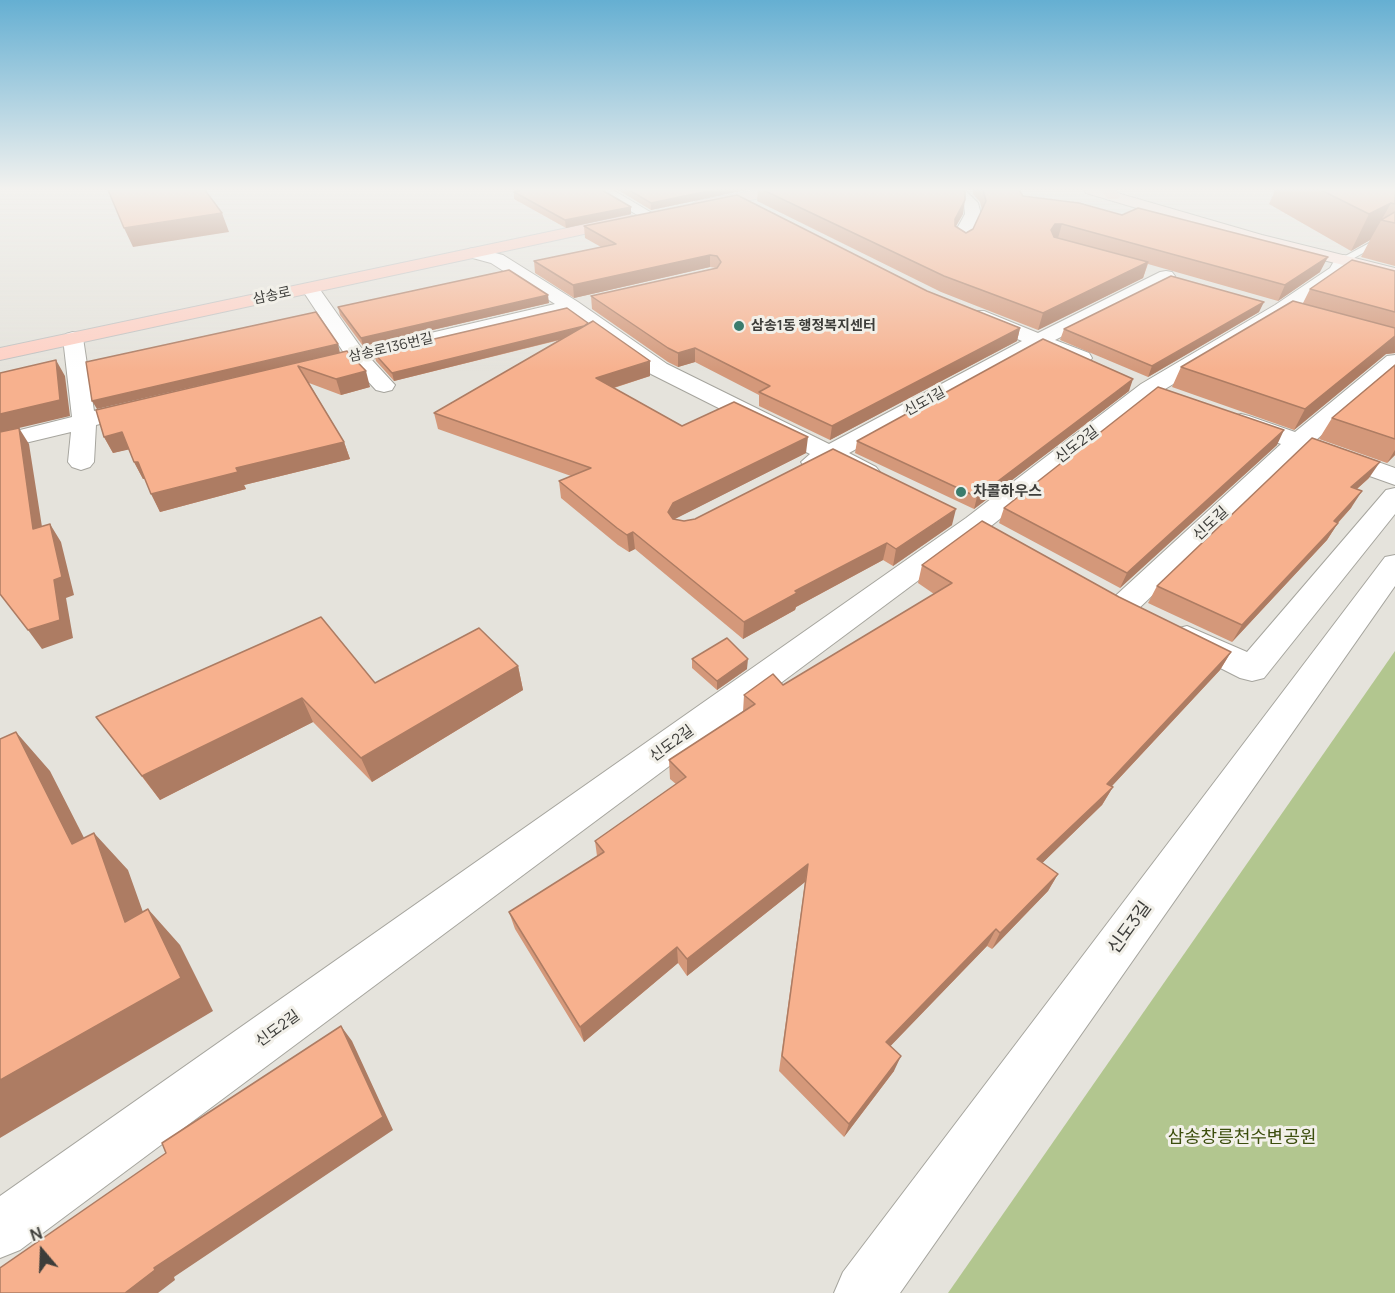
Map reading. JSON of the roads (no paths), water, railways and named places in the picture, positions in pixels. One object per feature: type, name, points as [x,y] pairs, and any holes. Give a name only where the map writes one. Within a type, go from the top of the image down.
[{"type":"main road","name":"삼송로","points":[[0,354],[488,250]]},
{"type":"main road","points":[[1304,250],[1395,273]]},
{"type":"street","points":[[475,253],[497,259],[571,306],[659,369],[892,484]]},
{"type":"street","name":"신도2길","points":[[0,1230],[979,526],[1149,388],[1283,310],[1337,271],[1343,260]]},
{"type":"street","name":"신도1길","points":[[798,470],[1039,340],[1165,276]]},
{"type":"street","points":[[310,288],[357,356],[384,385]]},
{"type":"street","name":"삼송로136번길","points":[[288,372],[594,301]]},
{"type":"street","points":[[954,306],[1099,366]]},
{"type":"street","points":[[73,338],[84,421],[81,462]]},
{"type":"street","name":"신도길","points":[[1395,361],[1113,600],[1252,669],[1395,496]]},
{"type":"street","points":[[0,442],[163,402]]},
{"type":"street","points":[[1224,415],[1395,477]]},
{"type":"street","name":"신도3길","points":[[864,1293],[1395,564]]},
{"type":"lane","points":[[1343,260],[1362,250]]},
{"type":"place","name":"삼송1동 행정복지센터","points":[[739,326]]},
{"type":"place","name":"차콜하우스","points":[[961,492]]},
{"type":"park label","name":"삼송창릉천수변공원","points":[[1242,1138]]}]
